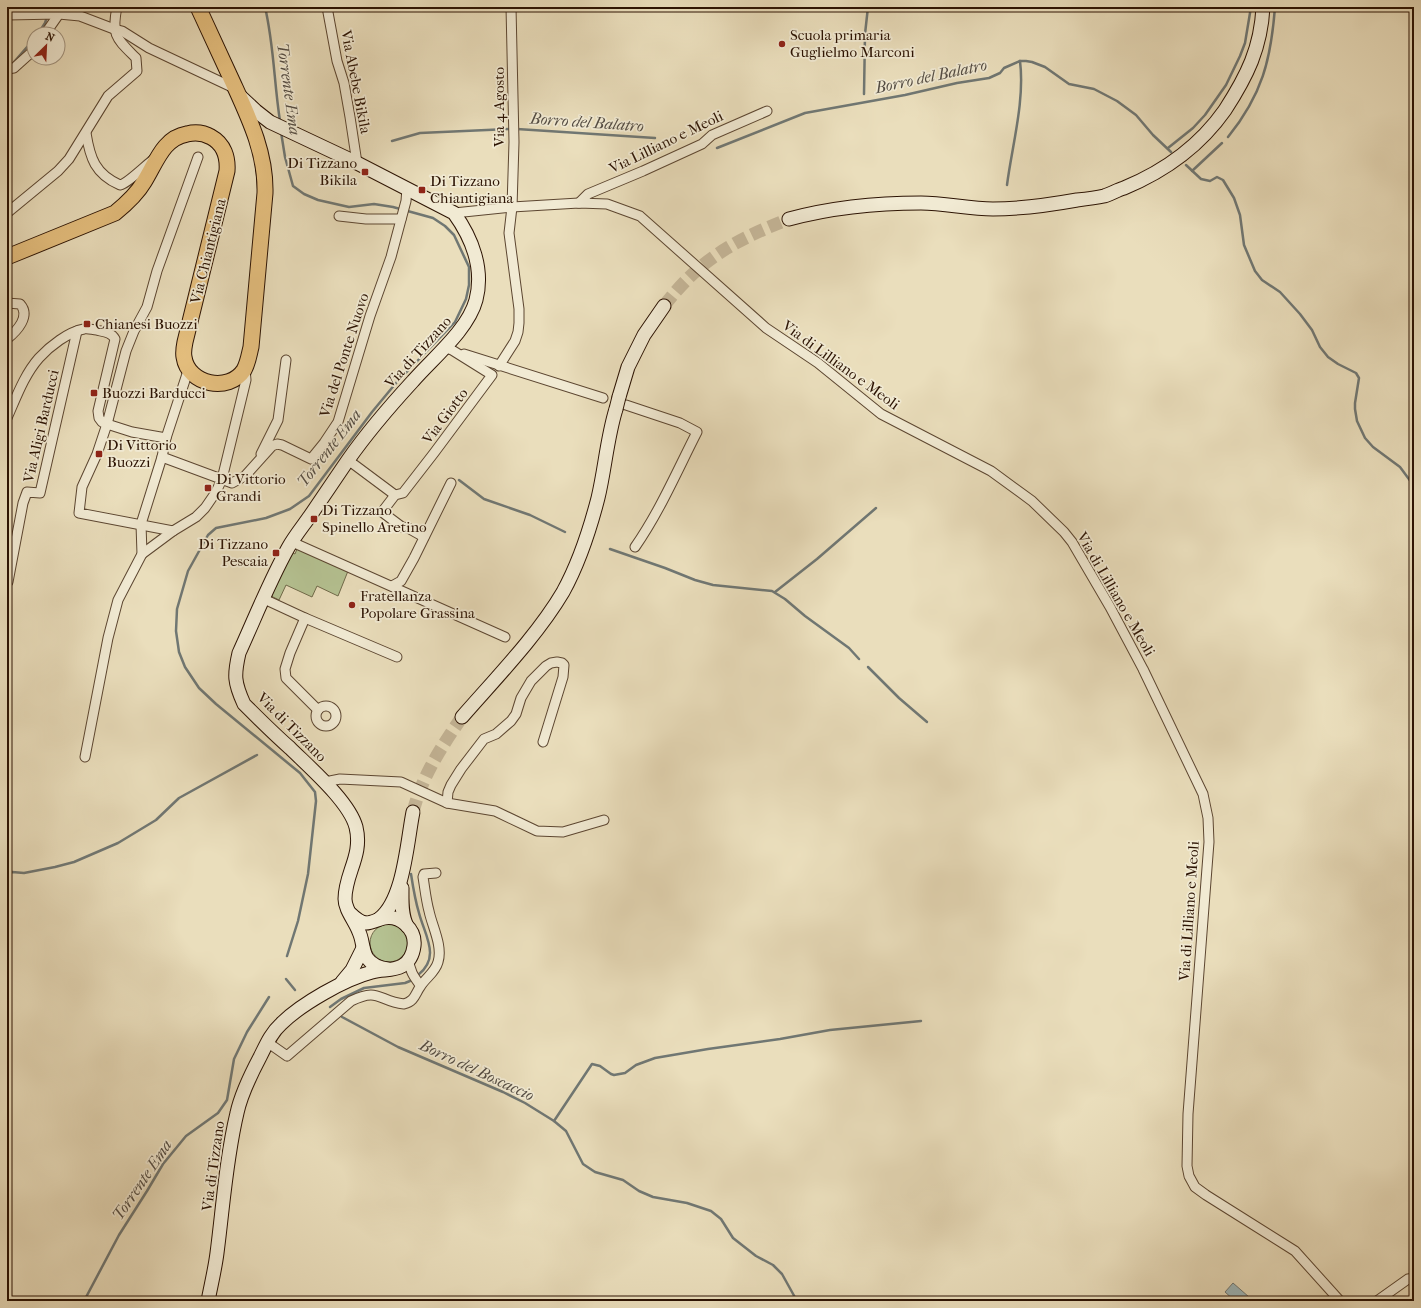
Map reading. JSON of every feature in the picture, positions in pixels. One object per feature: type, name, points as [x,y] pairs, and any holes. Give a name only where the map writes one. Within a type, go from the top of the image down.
[{"type":"main road","points":[[189,368],[194,375],[204,381],[219,384],[236,379],[245,369],[251,347],[266,184],[262,158],[257,140],[198,7]]},
{"type":"main road","points":[[789,219],[817,212],[921,203],[992,209],[1044,206],[1104,196],[1139,182],[1166,167],[1196,145],[1217,121],[1242,83],[1255,56],[1262,23],[1263,7]]},
{"type":"main road","name":"Via di Tizzano","points":[[237,92],[256,111],[270,122],[357,163],[454,213],[464,226],[474,252],[478,268],[479,282],[475,302],[464,326],[448,348],[387,411],[348,460],[292,542],[239,652],[236,667],[235,678],[237,688],[244,704],[324,782],[344,806],[356,827],[358,844],[348,882],[345,904],[358,928],[367,958],[378,967],[392,968]]},
{"type":"main road","name":"Via Chiantigiana","points":[[7,256],[115,213],[139,189],[165,146],[176,137],[185,134],[198,133],[210,136],[218,142],[225,152],[228,164],[226,178],[185,342],[184,358],[189,368]]},
{"type":"main road","points":[[462,717],[533,634],[563,592],[572,574],[589,529],[598,498],[628,367],[644,335],[664,306]]},
{"type":"main road","points":[[402,874],[413,812]]},
{"type":"main road","name":"Via di Tizzano","points":[[331,990],[352,970],[363,945],[365,933],[371,924],[386,913],[394,900],[402,874]]},
{"type":"main road","name":"Via di Tizzano","points":[[208,1301],[217,1255],[225,1184],[237,1112],[252,1070],[275,1030],[302,1007],[331,990],[358,977],[372,972],[392,968],[409,959],[414,950],[414,940],[405,921],[402,874]]},
{"type":"main road","points":[[348,909],[356,919],[361,922],[366,923],[385,917],[396,918],[407,926]]},
{"type":"street","points":[[7,213],[62,167],[76,149],[108,96],[137,71],[136,58],[120,42],[114,30],[117,7]]},
{"type":"street","name":"Via Abebe Bikila","points":[[327,7],[337,61],[344,83],[357,163]]},
{"type":"street","name":"Via 4 Agosto","points":[[500,366],[515,341],[519,323],[519,309],[510,233],[514,134],[511,7]]},
{"type":"street","points":[[7,16],[23,11],[34,15],[55,14],[80,16],[114,30],[122,31],[149,48],[237,92]]},
{"type":"street","points":[[49,26],[55,14]]},
{"type":"street","points":[[7,69],[14,68],[26,57]]},
{"type":"street","name":"Via Lilliano e Meoli","points":[[579,203],[588,194],[643,172],[702,144],[712,134],[767,112]]},
{"type":"street","points":[[86,133],[92,161],[110,181],[120,185],[127,182],[159,155]]},
{"type":"street","points":[[173,531],[79,513],[82,487],[97,454],[107,424],[126,352],[134,331],[147,307],[157,271],[198,157]]},
{"type":"street","name":"Via del Ponte Nuovo","points":[[222,478],[232,483],[244,476],[272,446],[277,444],[311,459],[338,422],[370,316],[391,257],[406,201],[407,188]]},
{"type":"street","name":"Via di Lilliano e Meoli","points":[[454,213],[512,206],[579,203],[607,204],[640,216],[766,328],[818,363],[880,414],[991,471],[1032,501],[1064,532],[1072,542],[1110,607],[1143,669],[1195,775],[1206,802],[1209,842],[1188,1114],[1188,1176],[1194,1187],[1295,1251],[1340,1301]]},
{"type":"street","points":[[339,216],[366,219],[401,218]]},
{"type":"street","points":[[7,303],[20,304],[25,313],[24,319],[18,328],[7,339]]},
{"type":"street","points":[[7,418],[29,372],[39,358],[58,342],[77,331],[86,328],[109,333],[115,339],[98,411],[99,418],[102,422],[132,432],[166,438]]},
{"type":"street","name":"Via Aligi Barducci","points":[[8,582],[23,503],[27,492],[40,494],[77,331]]},
{"type":"street","points":[[448,348],[603,398]]},
{"type":"street","name":"Via Giotto","points":[[424,537],[408,528],[402,527],[382,512],[395,495],[403,493],[492,376],[448,348]]},
{"type":"street","points":[[256,464],[278,420],[286,360]]},
{"type":"street","points":[[142,554],[140,524],[189,368]]},
{"type":"street","points":[[85,757],[108,638],[118,600],[142,554],[173,531],[196,517],[205,508],[216,492],[222,478],[246,380],[245,369]]},
{"type":"street","points":[[620,403],[680,424],[697,432],[670,490],[648,529],[635,547]]},
{"type":"street","points":[[162,457],[174,463],[222,478]]},
{"type":"street","points":[[348,460],[395,495]]},
{"type":"street","points":[[402,591],[401,581],[450,483]]},
{"type":"street","points":[[292,542],[505,637]]},
{"type":"street","points":[[392,586],[401,581]]},
{"type":"street","points":[[264,599],[397,657]]},
{"type":"street","points":[[306,618],[290,653],[285,669],[286,678],[318,710]]},
{"type":"street","points":[[447,803],[448,792],[461,769],[484,739],[496,734],[511,721],[516,714],[521,698],[531,681],[546,666],[557,662],[562,663],[564,665],[563,677],[543,742]]},
{"type":"street","points":[[324,782],[340,779],[401,782],[447,803],[495,811],[537,831],[563,832],[604,820]]},
{"type":"street","points":[[268,1042],[287,1056],[351,1001],[362,995],[378,995],[390,1001],[404,1004],[413,1000],[420,986],[433,972],[440,956],[437,939],[428,910],[423,877],[424,874],[436,873]]},
{"type":"street","name":"Via di Tizzano","points":[[409,959],[409,965],[413,976],[420,986]]},
{"type":"street","name":"Via di Tizzano","points":[[392,968],[404,969],[413,976]]},
{"type":"street","points":[[1377,1301],[1408,1279],[1414,1278]]},
{"type":"green space","points":[[297,549],[348,571],[338,596],[317,586],[312,597],[286,585],[279,600],[271,596],[291,552],[295,554]]},
{"type":"green space","points":[[385,924],[393,924],[400,927],[405,932],[408,943],[405,954],[400,959],[393,962],[385,962],[378,959],[373,954],[370,947],[370,939],[373,932],[378,927]]},
{"type":"water","points":[[1233,1283],[1249,1297],[1245,1301],[1235,1301],[1225,1292]]},
{"type":"waterway","points":[[49,12],[50,7]]},
{"type":"waterway","name":"Torrente Ema","points":[[265,7],[280,121]]},
{"type":"waterway","points":[[864,94],[865,34],[868,7]]},
{"type":"waterway","points":[[1168,148],[1193,128],[1205,115],[1226,85],[1245,43],[1251,7]]},
{"type":"waterway","points":[[1228,137],[1240,122],[1257,91],[1263,76],[1271,44],[1275,7]]},
{"type":"waterway","points":[[43,26],[47,17]]},
{"type":"waterway","points":[[14,62],[26,48]]},
{"type":"waterway","name":"Borro del Balatro","points":[[717,148],[805,113],[989,78],[1000,73],[1004,68],[1020,61],[1026,61],[1045,67],[1069,84],[1094,89],[1117,101],[1136,115],[1153,135],[1171,152]]},
{"type":"waterway","points":[[1007,185],[1021,92],[1020,61]]},
{"type":"waterway","name":"Borro del Balatro","points":[[392,141],[420,133],[509,129]]},
{"type":"waterway","name":"Borro del Balatro","points":[[517,129],[655,138]]},
{"type":"waterway","name":"Torrente Ema","points":[[281,132],[285,157],[293,186],[304,194],[318,200],[349,207],[374,204],[393,207],[433,218],[445,226],[454,235],[469,267],[469,285],[466,299],[455,322],[396,383],[372,412],[309,496],[290,509],[266,518],[216,528],[208,535],[188,571],[177,609],[176,631],[179,652],[185,667],[199,688],[216,704],[300,773],[315,792],[316,801],[308,874],[298,921],[287,956]]},
{"type":"waterway","points":[[1192,171],[1222,143]]},
{"type":"waterway","name":"Borro del Balatro","points":[[1186,165],[1201,179],[1210,181],[1217,177],[1223,180],[1234,198],[1240,215],[1244,245],[1255,271],[1262,280],[1280,292],[1300,314],[1312,330],[1320,347],[1328,357],[1356,373],[1359,378],[1355,409],[1357,421],[1365,438],[1373,447],[1400,467],[1414,486]]},
{"type":"waterway","points":[[459,480],[484,499],[530,515],[565,532]]},
{"type":"waterway","points":[[775,592],[817,559],[876,508]]},
{"type":"waterway","points":[[610,549],[695,580],[713,585],[772,591],[785,599],[805,616],[849,648],[859,659]]},
{"type":"waterway","points":[[868,667],[899,698],[927,722]]},
{"type":"waterway","points":[[7,874],[12,872],[24,873],[74,862],[118,843],[156,820],[179,798],[257,755]]},
{"type":"waterway","points":[[411,874],[416,903],[427,938],[430,954],[429,961],[418,975]]},
{"type":"waterway","name":"Borro del Boscaccio","points":[[286,979],[295,990]]},
{"type":"waterway","points":[[330,1007],[341,999],[364,988],[405,983],[410,981]]},
{"type":"waterway","name":"Torrente Ema","points":[[84,1301],[119,1235],[163,1164],[186,1136],[218,1113],[227,1100],[234,1059],[247,1032],[269,997]]},
{"type":"waterway","name":"Borro del Boscaccio","points":[[342,1017],[398,1047],[525,1103],[554,1121],[566,1131],[583,1164],[595,1172],[623,1180],[639,1191],[653,1197],[687,1203],[711,1211],[721,1219],[733,1238],[756,1256],[773,1265],[782,1274],[797,1301]]},
{"type":"waterway","points":[[554,1121],[592,1064],[600,1066],[614,1075],[625,1073],[636,1065],[655,1058],[830,1030],[921,1021]]},
{"type":"tunnel","points":[[664,306],[677,290],[705,263],[735,243],[789,219]]},
{"type":"tunnel","points":[[413,812],[422,786],[433,762],[462,717]]},
{"type":"place","name":"Scuola primaria Guglielmo Marconi","points":[[782,44]]},
{"type":"place","name":"Di Tizzano Bikila","points":[[365,172]]},
{"type":"place","name":"Di Tizzano Chiantigiana","points":[[422,190]]},
{"type":"place","name":"Chianesi Buozzi","points":[[87,324]]},
{"type":"place","name":"Buozzi Barducci","points":[[94,393]]},
{"type":"place","name":"Di Vittorio Buozzi","points":[[99,454]]},
{"type":"place","name":"Di Vittorio Grandi","points":[[208,488]]},
{"type":"place","name":"Di Tizzano Spinello Aretino","points":[[314,519]]},
{"type":"place","name":"Di Tizzano Pescaia","points":[[276,553]]},
{"type":"place","name":"Fratellanza Popolare Grassina","points":[[352,605]]}]
